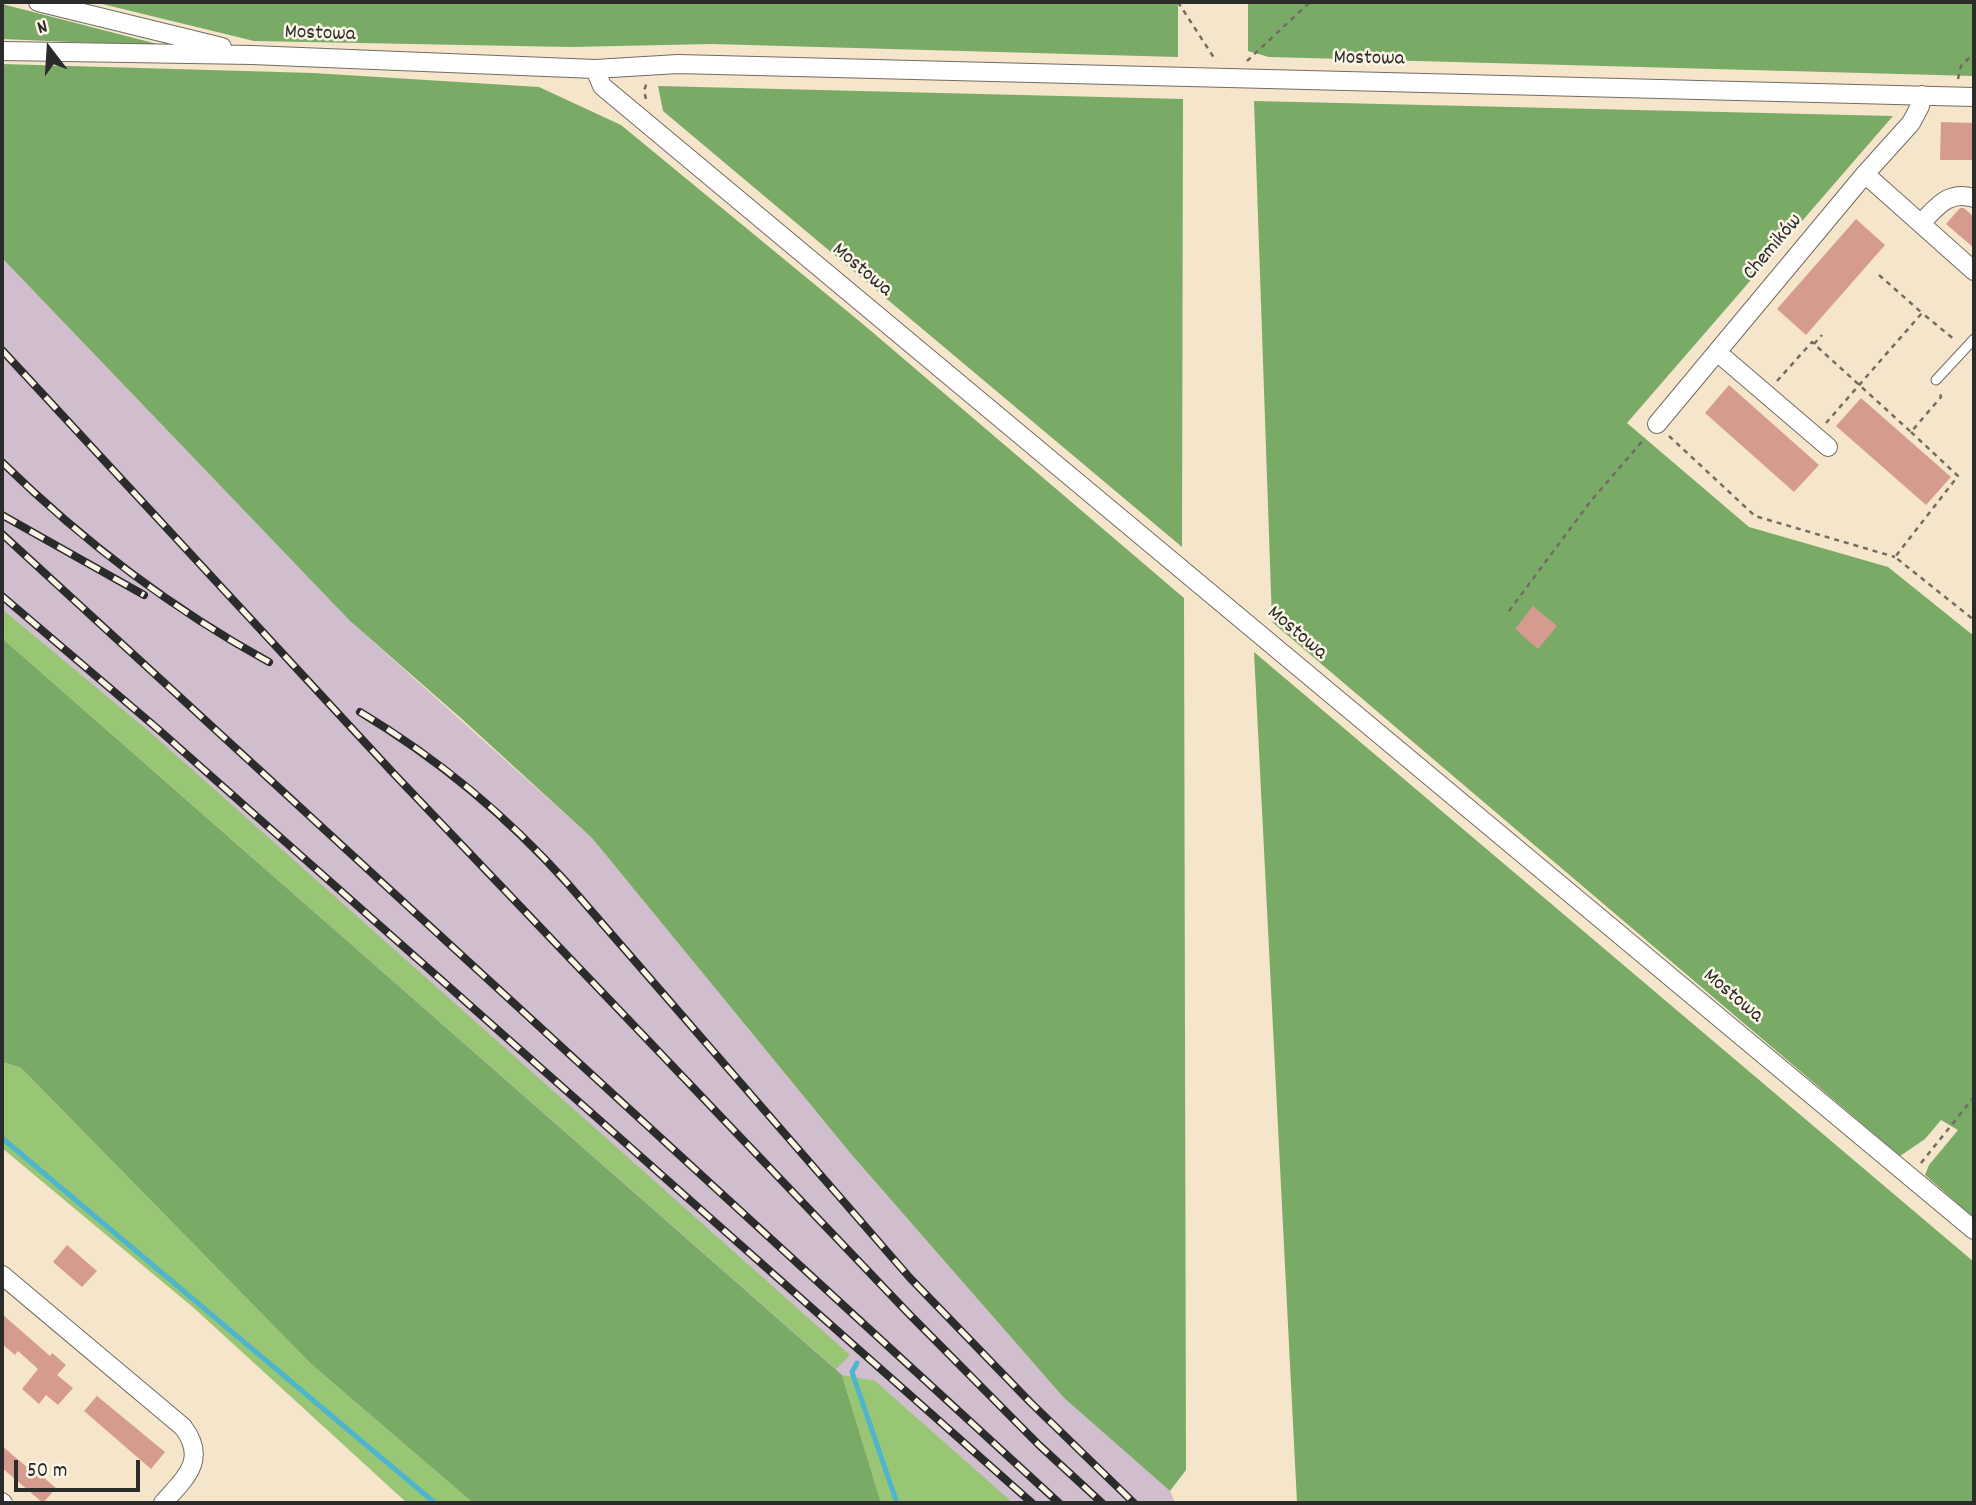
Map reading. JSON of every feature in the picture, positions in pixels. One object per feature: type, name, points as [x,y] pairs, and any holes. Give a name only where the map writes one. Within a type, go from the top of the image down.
[{"type":"street","name":"Mostowa","points":[[38,2],[252,55]]},
{"type":"street","name":"Mostowa","points":[[2,51],[252,55],[595,69],[678,64],[1974,97]]},
{"type":"street","name":"Mostowa","points":[[595,69],[603,86],[1974,1230]]},
{"type":"street","name":"Chemików","points":[[1657,424],[1865,174],[1912,123],[1918,114],[1922,95]]},
{"type":"street","points":[[1865,174],[1974,271]]},
{"type":"street","points":[[1921,223],[1946,199],[1965,195],[1974,198]]},
{"type":"street","points":[[1717,352],[1821,442]]},
{"type":"street","points":[[2,1275],[183,1427],[191,1438],[195,1451],[193,1464],[187,1476],[163,1503]]},
{"type":"lane","points":[[1936,380],[1974,339]]},
{"type":"path","points":[[1178,2],[1228,79],[1310,2]]},
{"type":"path","points":[[1956,96],[1961,66],[1974,53]]},
{"type":"path","points":[[645,121],[647,106],[644,91],[647,82]]},
{"type":"path","points":[[1879,275],[1965,349]]},
{"type":"path","points":[[1821,442],[1859,385],[1922,313]]},
{"type":"path","points":[[1765,394],[1812,342],[1814,344],[1822,335]]},
{"type":"path","points":[[1814,344],[1958,476],[1895,557]]},
{"type":"path","points":[[1911,432],[1941,397],[1936,380]]},
{"type":"path","points":[[1508,611],[1590,502],[1657,424],[1755,516],[1895,557],[1974,620]]},
{"type":"path","points":[[1911,1176],[1974,1097]]},
{"type":"shaded area","points":[[2,258],[350,621],[592,838],[851,1154],[1064,1398],[1170,1491],[1175,1503],[984,1503],[911,1442],[2,635]]},
{"type":"green space","points":[[94,2],[1178,2],[1178,57],[712,44],[570,47],[254,41]]},
{"type":"green space","points":[[1248,2],[1974,2],[1974,76],[1269,57],[1248,51]]},
{"type":"green space","points":[[2,4],[165,46],[2,39]]},
{"type":"green space","points":[[2,64],[313,73],[539,87],[621,125],[864,325],[1184,598],[1186,1470],[1170,1491],[1064,1398],[851,1154],[592,838],[350,621],[2,258]]},
{"type":"green space","points":[[658,86],[1183,99],[1182,547],[663,111]]},
{"type":"green space","points":[[1254,101],[1893,116],[1627,423],[1749,527],[1888,567],[1974,636],[1974,1218],[1925,1175],[1929,1165],[1958,1130],[1941,1120],[1925,1139],[1900,1156],[1272,622]]},
{"type":"green space","points":[[2,609],[151,733],[850,1355],[836,1369],[2,638]]},
{"type":"green space","points":[[2,638],[842,1375],[881,1503],[473,1503],[311,1364],[21,1068],[2,1062]]},
{"type":"green space","points":[[1254,652],[1974,1262],[1974,1503],[1297,1503]]},
{"type":"green space","points":[[2,1062],[21,1068],[311,1364],[473,1503],[407,1503],[195,1309],[2,1148]]},
{"type":"green space","points":[[842,1375],[875,1381],[1013,1503],[881,1503]]},
{"type":"building","points":[[1941,122],[1974,123],[1974,160],[1940,160]]},
{"type":"building","points":[[1960,208],[1964,208],[1974,217],[1974,248],[1946,224]]},
{"type":"building","points":[[1856,219],[1885,245],[1806,335],[1777,309]]},
{"type":"building","points":[[1729,385],[1819,465],[1794,492],[1705,413]]},
{"type":"building","points":[[1861,398],[1951,477],[1926,505],[1836,426]]},
{"type":"building","points":[[1533,606],[1557,626],[1538,649],[1515,629]]},
{"type":"building","points":[[67,1245],[97,1271],[82,1287],[53,1262]]},
{"type":"building","points":[[2,1314],[50,1356],[52,1353],[66,1365],[57,1375],[73,1388],[58,1405],[46,1395],[39,1404],[22,1389],[38,1369],[18,1351],[15,1355],[2,1344]]},
{"type":"building","points":[[97,1396],[165,1452],[151,1469],[84,1411]]},
{"type":"building","points":[[2,1446],[56,1488],[43,1503],[2,1468]]},
{"type":"waterway","points":[[2,1138],[435,1503]]},
{"type":"waterway","points":[[857,1363],[852,1372],[897,1503]]},
{"type":"railway","points":[[2,350],[395,775],[909,1314],[1039,1445],[1102,1503]]},
{"type":"railway","points":[[2,462],[96,546],[162,596],[269,662]]},
{"type":"railway","points":[[2,515],[144,595]]},
{"type":"railway","points":[[2,534],[1059,1503]]},
{"type":"railway","points":[[2,596],[159,730],[1032,1503]]},
{"type":"railway","points":[[360,712],[445,769],[496,812],[545,859],[910,1278],[1030,1402],[1134,1503]]}]
